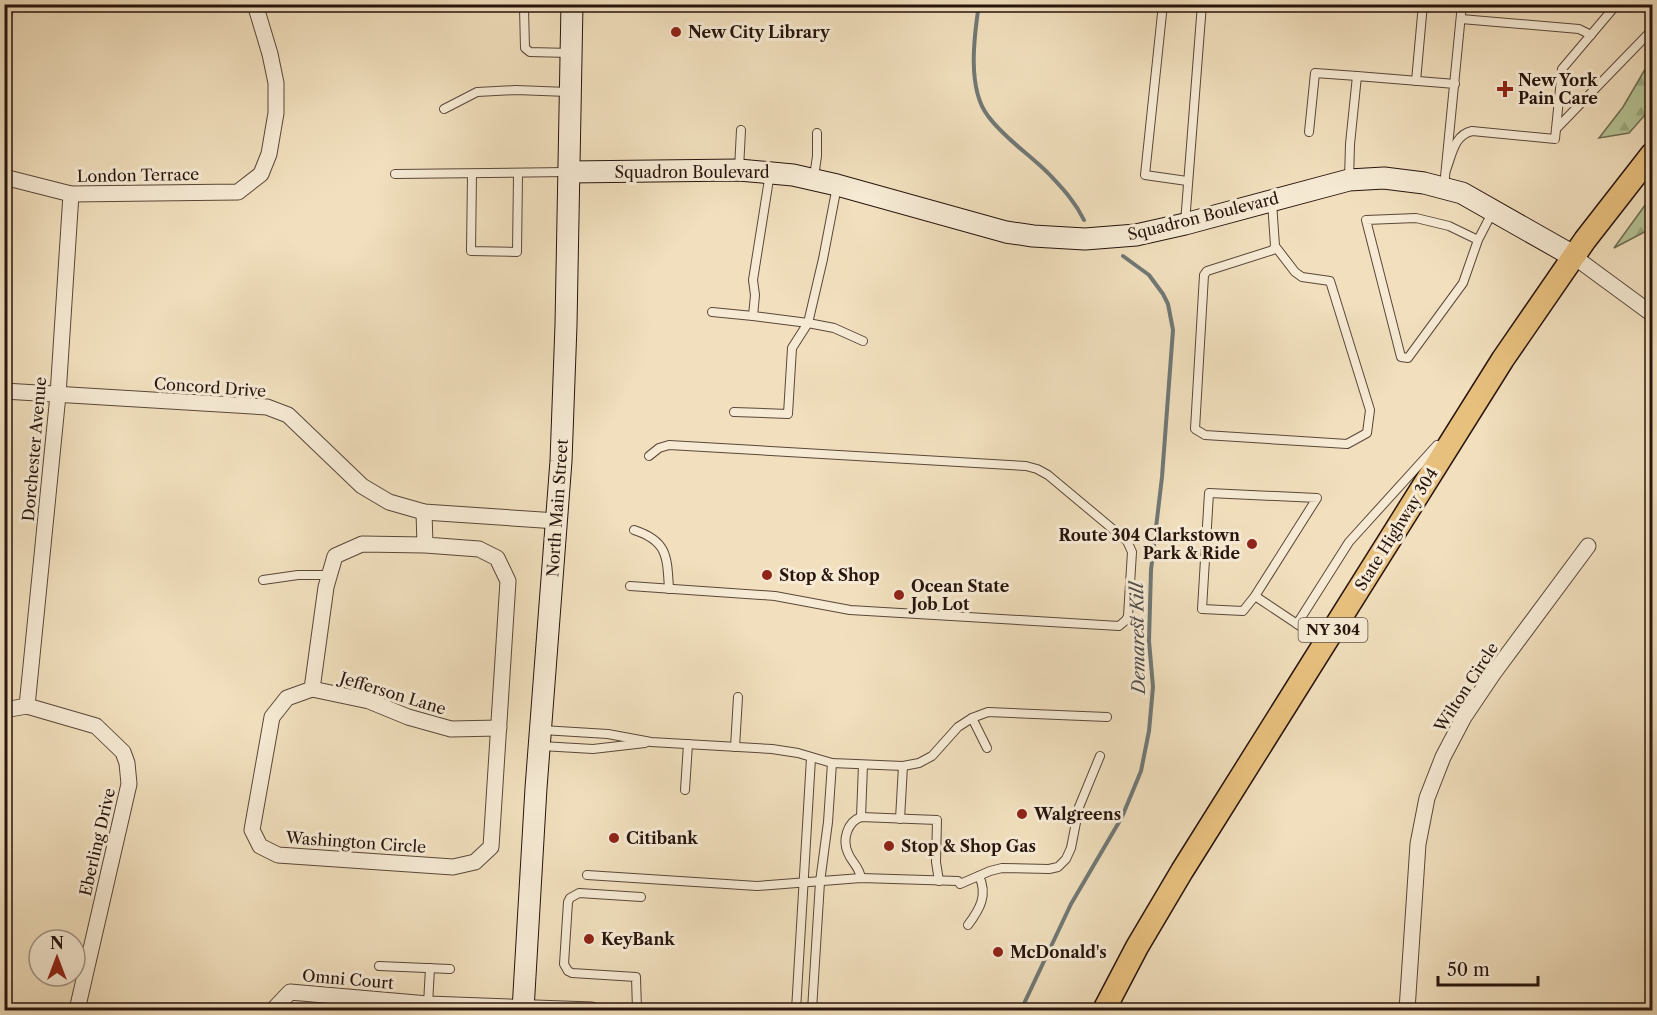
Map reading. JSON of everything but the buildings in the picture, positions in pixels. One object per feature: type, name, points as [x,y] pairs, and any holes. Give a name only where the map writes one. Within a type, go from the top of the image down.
[{"type":"main road","name":"State Highway 304","points":[[1104,1011],[1137,947],[1170,891],[1471,409],[1574,256],[1653,154]]},
{"type":"street","points":[[4,15],[6,4]]},
{"type":"street","name":"London Terrace","points":[[4,177],[71,194],[238,192],[261,174],[269,154],[276,113],[276,82],[255,4]]},
{"type":"street","name":"North Main Street","points":[[523,1009],[563,422],[572,4]]},
{"type":"street","name":"Squadron Boulevard","points":[[569,172],[739,170],[771,172],[837,184],[982,226],[1033,236],[1077,239],[1110,238],[1185,224],[1349,180],[1445,179],[1462,193],[1574,256]]},
{"type":"street","name":"Dorchester Avenue","points":[[27,706],[58,395],[71,194]]},
{"type":"street","points":[[1574,256],[1653,314]]},
{"type":"street","name":"Concord Drive","points":[[4,391],[267,407],[288,415],[362,486],[389,502],[424,512],[557,521]]},
{"type":"street","points":[[424,512],[425,545]]},
{"type":"street","name":"Washington Circle","points":[[362,543],[425,545],[479,549],[497,558],[508,581],[491,847],[475,862],[453,867],[278,855],[260,846],[252,830],[272,717],[287,698],[312,688],[326,586],[335,556],[362,543]]},
{"type":"street","name":"Wilton Circle","points":[[1407,1011],[1418,844],[1427,798],[1439,767],[1464,717],[1588,546]]},
{"type":"street","name":"Jefferson Lane","points":[[312,688],[369,701],[408,717],[452,729],[499,728]]},
{"type":"street","points":[[4,710],[27,706]]},
{"type":"street","name":"Eberling Drive","points":[[27,706],[96,726],[123,752],[127,763],[129,784],[77,1011]]},
{"type":"street","name":"Omni Court","points":[[273,1011],[290,992],[428,1007],[592,1011]]},
{"type":"lane","points":[[527,4],[524,8],[525,48],[530,52],[571,53]]},
{"type":"lane","points":[[1163,4],[1145,176],[1187,181]]},
{"type":"lane","points":[[1185,224],[1203,4]]},
{"type":"lane","points":[[1416,81],[1423,4]]},
{"type":"lane","points":[[1445,179],[1462,4]]},
{"type":"lane","points":[[1445,179],[1456,143],[1465,133],[1472,131],[1555,139],[1562,69],[1617,4]]},
{"type":"lane","points":[[1461,19],[1579,29],[1591,35]]},
{"type":"lane","points":[[1556,129],[1653,30]]},
{"type":"lane","points":[[1309,132],[1316,74],[1455,84]]},
{"type":"lane","points":[[1349,180],[1356,76]]},
{"type":"lane","points":[[444,109],[477,92],[516,90],[570,92]]},
{"type":"lane","points":[[739,170],[741,130]]},
{"type":"lane","points":[[813,179],[817,156],[817,133]]},
{"type":"lane","points":[[395,174],[569,172]]},
{"type":"lane","points":[[753,316],[755,295],[753,280],[771,172]]},
{"type":"lane","points":[[472,174],[471,251],[517,252],[518,174]]},
{"type":"lane","points":[[734,412],[788,414],[792,348],[808,323],[837,184]]},
{"type":"lane","points":[[1272,200],[1275,246],[1302,278],[1330,281],[1370,410],[1367,433],[1347,444],[1205,435],[1195,429],[1204,275],[1273,250],[1275,246]]},
{"type":"lane","points":[[1478,240],[1449,226],[1416,218],[1366,220],[1401,357],[1408,358],[1463,283],[1478,240],[1494,210]]},
{"type":"lane","points":[[712,312],[808,323],[834,328],[863,341]]},
{"type":"lane","points":[[1296,624],[1355,534],[1471,409]]},
{"type":"lane","points":[[630,586],[775,596],[850,610],[1119,626],[1128,616],[1132,552],[1127,541],[1037,469],[1026,466],[669,445],[659,448],[649,456]]},
{"type":"lane","points":[[1209,493],[1317,498],[1294,534],[1255,596],[1243,611],[1202,609],[1209,493]]},
{"type":"lane","points":[[634,530],[653,537],[664,551],[669,589]]},
{"type":"lane","points":[[263,580],[298,575],[330,575]]},
{"type":"lane","points":[[1255,596],[1325,643]]},
{"type":"lane","points":[[735,747],[738,697]]},
{"type":"lane","points":[[540,738],[609,734],[651,742],[786,751],[832,763],[903,766],[919,764],[932,756],[952,733],[972,718],[996,712],[1107,717]]},
{"type":"lane","points":[[972,718],[987,748]]},
{"type":"lane","points":[[540,738],[593,749],[651,742]]},
{"type":"lane","points":[[685,790],[688,744]]},
{"type":"lane","points":[[587,875],[757,886],[861,878],[957,881],[960,885],[1002,868],[1048,869],[1058,867],[1066,859],[1071,848],[1079,807],[1100,756]]},
{"type":"lane","points":[[795,1011],[811,758]]},
{"type":"lane","points":[[812,1011],[820,882],[828,822],[832,763]]},
{"type":"lane","points":[[861,817],[863,765]]},
{"type":"lane","points":[[900,819],[903,766]]},
{"type":"lane","points":[[861,878],[860,870],[846,848],[849,826],[861,817],[937,820],[936,862],[939,881]]},
{"type":"lane","points":[[968,925],[983,899],[979,876]]},
{"type":"lane","points":[[637,1011],[636,977],[572,973],[564,964],[570,898],[579,893],[641,897]]},
{"type":"lane","points":[[379,966],[450,969]]},
{"type":"lane","points":[[428,1007],[430,968]]},
{"type":"green space","points":[[1652,62],[1652,107],[1629,133],[1599,138],[1623,107],[1644,71]]},
{"type":"green space","points":[[1652,195],[1652,228],[1614,248],[1648,201]]},
{"type":"waterway","name":"Demarest Kill","points":[[979,4],[974,62],[977,92],[981,105],[1001,132],[1041,166],[1063,189],[1084,220]]},
{"type":"waterway","name":"Demarest Kill","points":[[1021,1010],[1071,904],[1122,817],[1141,771],[1149,731],[1153,687],[1149,641],[1151,570],[1162,477],[1173,330],[1168,304],[1163,294],[1149,275],[1123,256]]},
{"type":"place","name":"New City Library","points":[[676,32]]},
{"type":"place","name":"New York Pain Care","points":[[1505,89]]},
{"type":"place","name":"Route 304 Clarkstown Park & Ride","points":[[1252,544]]},
{"type":"place","name":"Stop & Shop","points":[[767,575]]},
{"type":"place","name":"Ocean State Job Lot","points":[[899,595]]},
{"type":"place","name":"Walgreens","points":[[1022,814]]},
{"type":"place","name":"Citibank","points":[[614,838]]},
{"type":"place","name":"Stop & Shop Gas","points":[[889,846]]},
{"type":"place","name":"KeyBank","points":[[589,939]]},
{"type":"place","name":"McDonald's","points":[[998,952]]}]
